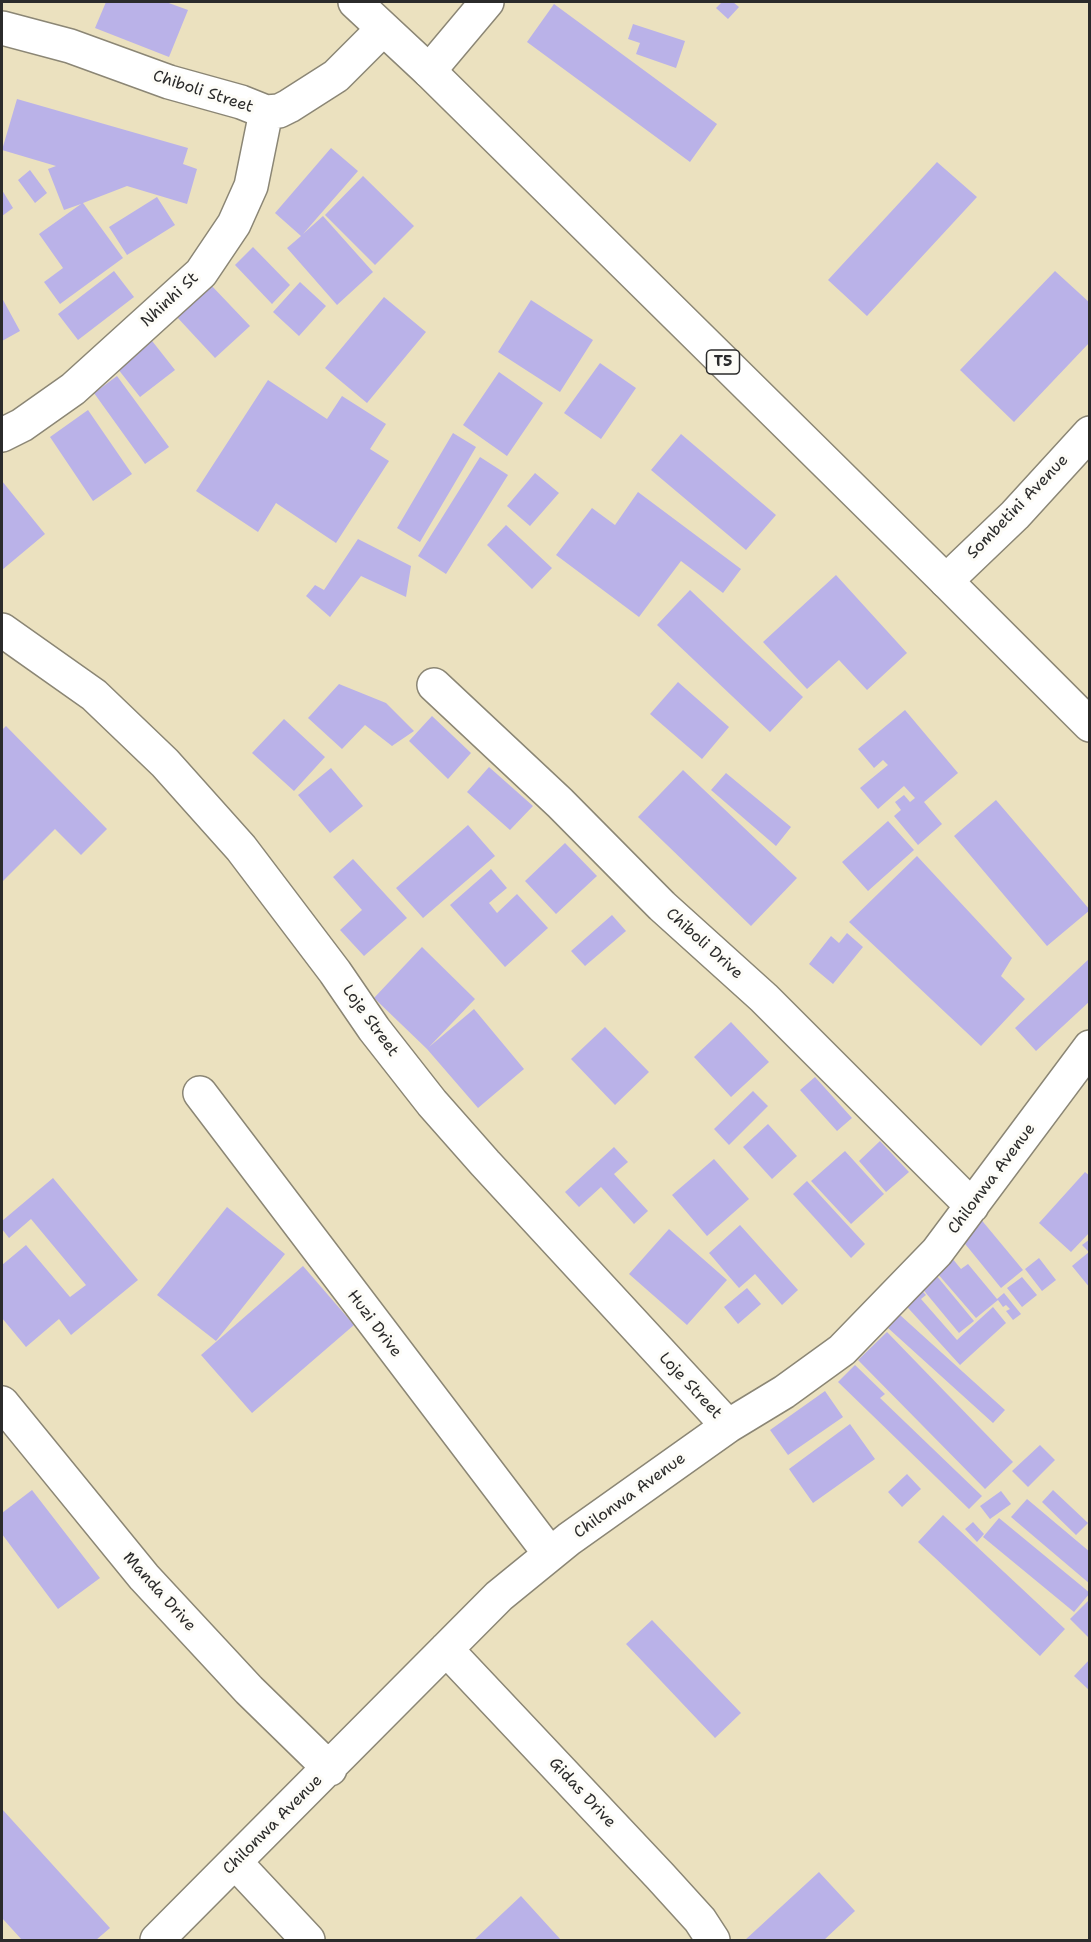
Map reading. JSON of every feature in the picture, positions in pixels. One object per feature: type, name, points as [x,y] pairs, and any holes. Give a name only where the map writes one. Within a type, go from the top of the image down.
[{"type":"main road","name":"T5","points":[[355,2],[946,580],[1089,725]]},
{"type":"main road","points":[[429,72],[487,2]]},
{"type":"main road","name":"Chiboli Street","points":[[2,28],[70,45],[169,82],[241,102],[266,112],[279,111],[289,106],[336,76],[383,29]]},
{"type":"main road","name":"Nhinhi St","points":[[2,435],[22,425],[73,389],[201,273],[234,224],[251,186],[266,112]]},
{"type":"main road","name":"Sombetini Avenue","points":[[946,580],[1014,515],[1089,433]]},
{"type":"main road","name":"Loje Street","points":[[2,630],[94,695],[165,762],[241,848],[335,972],[374,1029],[432,1103],[728,1426]]},
{"type":"main road","name":"Chiboli Drive","points":[[434,685],[560,803],[662,906],[764,998],[972,1206]]},
{"type":"main road","name":"Chilonwa Avenue","points":[[157,1941],[499,1596],[550,1554],[728,1426],[784,1392],[842,1350],[937,1252],[1089,1047]]},
{"type":"main road","name":"Huzi Drive","points":[[200,1093],[550,1554]]},
{"type":"main road","name":"Manda Drive","points":[[2,1403],[144,1577],[249,1690],[330,1769]]},
{"type":"main road","name":"Gidas Drive","points":[[446,1649],[660,1876],[700,1920],[713,1941]]},
{"type":"main road","points":[[235,1862],[308,1941]]},
{"type":"building","points":[[106,2],[166,2],[188,10],[169,57],[95,28]]},
{"type":"building","points":[[722,2],[733,2],[739,7],[728,19],[716,8]]},
{"type":"building","points":[[554,4],[717,124],[690,162],[527,42]]},
{"type":"building","points":[[633,24],[685,41],[676,68],[636,54],[640,43],[628,39]]},
{"type":"building","points":[[17,99],[188,148],[183,164],[197,169],[187,204],[127,186],[83,203],[123,258],[60,304],[44,282],[63,268],[39,234],[81,204],[64,210],[48,169],[56,166],[2,150]]},
{"type":"building","points":[[331,148],[358,171],[303,234],[323,216],[373,272],[337,305],[287,248],[301,236],[275,213]]},
{"type":"building","points":[[937,162],[977,197],[867,316],[828,280]]},
{"type":"building","points":[[30,170],[47,193],[35,203],[18,180]]},
{"type":"building","points":[[363,176],[414,226],[375,265],[325,215]]},
{"type":"building","points":[[2,190],[13,208],[2,216]]},
{"type":"building","points":[[157,197],[175,225],[127,255],[109,227]]},
{"type":"building","points":[[253,247],[290,285],[272,304],[235,265]]},
{"type":"building","points":[[114,271],[134,297],[78,340],[58,314]]},
{"type":"building","points":[[1055,271],[1090,303],[1090,342],[1014,422],[960,370]]},
{"type":"building","points":[[300,282],[326,306],[299,336],[273,312]]},
{"type":"building","points":[[210,284],[250,326],[215,358],[176,316]]},
{"type":"building","points":[[384,297],[426,332],[367,403],[325,368]]},
{"type":"building","points":[[2,298],[20,331],[2,341]]},
{"type":"building","points":[[531,300],[593,340],[560,392],[498,352]]},
{"type":"building","points":[[149,337],[175,370],[140,397],[114,364]]},
{"type":"building","points":[[600,363],[636,388],[601,439],[564,413]]},
{"type":"building","points":[[499,372],[543,403],[507,456],[463,425]]},
{"type":"building","points":[[117,376],[169,447],[145,464],[94,393]]},
{"type":"building","points":[[268,380],[327,419],[342,396],[386,424],[370,449],[389,461],[336,543],[276,503],[258,532],[196,491]]},
{"type":"building","points":[[88,410],[132,474],[93,501],[50,437]]},
{"type":"building","points":[[453,433],[476,447],[420,542],[397,528]]},
{"type":"building","points":[[681,434],[776,515],[746,550],[651,470]]},
{"type":"building","points":[[480,457],[508,475],[446,574],[418,556]]},
{"type":"building","points":[[535,473],[559,493],[530,526],[507,506]]},
{"type":"building","points":[[2,481],[45,534],[2,570]]},
{"type":"building","points":[[638,492],[741,569],[723,593],[681,561],[639,617],[556,555],[592,508],[615,525]]},
{"type":"building","points":[[506,525],[552,568],[532,589],[487,545]]},
{"type":"building","points":[[358,539],[411,566],[406,597],[361,576],[330,617],[306,596],[315,585],[324,590]]},
{"type":"building","points":[[836,575],[907,653],[867,690],[839,660],[807,689],[763,642]]},
{"type":"building","points":[[690,590],[803,697],[770,732],[657,625]]},
{"type":"building","points":[[678,682],[729,727],[702,759],[650,714]]},
{"type":"building","points":[[339,684],[386,703],[414,731],[392,746],[365,725],[342,749],[308,718]]},
{"type":"building","points":[[905,710],[958,773],[924,802],[942,824],[918,845],[894,816],[901,810],[895,802],[904,795],[910,802],[915,798],[904,786],[878,809],[860,788],[888,765],[883,760],[874,768],[858,749]]},
{"type":"building","points":[[432,716],[471,753],[448,779],[409,741]]},
{"type":"building","points":[[284,719],[325,757],[294,791],[252,753]]},
{"type":"building","points":[[6,726],[107,829],[81,855],[55,829],[2,882],[2,730]]},
{"type":"building","points":[[489,767],[533,806],[510,830],[467,792]]},
{"type":"building","points":[[331,768],[363,806],[330,833],[298,795]]},
{"type":"building","points":[[683,770],[797,878],[751,926],[638,817]]},
{"type":"building","points":[[726,773],[791,827],[776,846],[711,790]]},
{"type":"building","points":[[996,800],[1090,910],[1047,946],[954,836]]},
{"type":"building","points":[[888,821],[914,850],[868,891],[842,862]]},
{"type":"building","points":[[468,825],[495,856],[423,918],[396,888]]},
{"type":"building","points":[[565,843],[597,876],[556,914],[525,881]]},
{"type":"building","points":[[917,856],[1012,958],[1001,976],[1025,999],[981,1046],[849,922]]},
{"type":"building","points":[[353,859],[407,918],[364,956],[340,930],[362,910],[333,877]]},
{"type":"building","points":[[491,869],[507,888],[489,903],[497,913],[517,894],[548,928],[505,967],[450,905]]},
{"type":"building","points":[[612,915],[626,931],[585,966],[571,951]]},
{"type":"building","points":[[847,933],[863,947],[833,984],[809,964],[831,936],[839,943]]},
{"type":"building","points":[[422,947],[475,999],[429,1047],[474,1009],[524,1069],[478,1108],[427,1049],[374,998]]},
{"type":"building","points":[[1090,958],[1090,1001],[1036,1051],[1015,1028]]},
{"type":"building","points":[[731,1022],[769,1062],[731,1097],[694,1057]]},
{"type":"building","points":[[605,1027],[649,1072],[615,1105],[571,1059]]},
{"type":"building","points":[[815,1077],[852,1118],[837,1131],[800,1090]]},
{"type":"building","points":[[753,1091],[768,1106],[729,1145],[714,1129]]},
{"type":"building","points":[[768,1124],[797,1156],[772,1179],[743,1147]]},
{"type":"building","points":[[880,1141],[909,1172],[886,1192],[859,1161]]},
{"type":"building","points":[[614,1147],[628,1162],[614,1174],[648,1211],[634,1224],[601,1187],[579,1207],[565,1192]]},
{"type":"building","points":[[845,1151],[884,1194],[851,1224],[811,1181]]},
{"type":"building","points":[[714,1159],[749,1199],[707,1236],[672,1195]]},
{"type":"building","points":[[1085,1172],[1090,1176],[1090,1232],[1071,1252],[1039,1223]]},
{"type":"building","points":[[53,1178],[138,1280],[71,1335],[59,1319],[26,1347],[2,1318],[2,1265],[26,1245],[70,1297],[86,1285],[31,1219],[9,1238],[2,1229],[2,1221]]},
{"type":"building","points":[[807,1181],[865,1244],[851,1258],[793,1194]]},
{"type":"building","points":[[227,1207],[285,1254],[216,1341],[157,1295]]},
{"type":"building","points":[[979,1217],[1023,1270],[1001,1288],[957,1234]]},
{"type":"building","points":[[740,1225],[798,1290],[782,1305],[755,1274],[739,1288],[709,1253]]},
{"type":"building","points":[[669,1229],[727,1280],[687,1325],[629,1274]]},
{"type":"building","points":[[1090,1239],[1090,1288],[1072,1266],[1089,1252],[1082,1245]]},
{"type":"building","points":[[947,1252],[961,1269],[968,1264],[997,1299],[1004,1293],[1021,1314],[1013,1320],[1006,1311],[1010,1309],[1006,1305],[1003,1307],[998,1300],[976,1318],[931,1266]]},
{"type":"building","points":[[1039,1258],[1056,1280],[1042,1291],[1025,1269]]},
{"type":"building","points":[[303,1266],[354,1325],[252,1413],[201,1355]]},
{"type":"building","points":[[931,1269],[974,1321],[959,1333],[916,1281]]},
{"type":"building","points":[[1022,1277],[1037,1295],[1022,1307],[1007,1288]]},
{"type":"building","points":[[916,1284],[926,1295],[921,1299],[957,1340],[993,1307],[1006,1323],[960,1365],[899,1298]]},
{"type":"building","points":[[747,1288],[761,1304],[738,1324],[724,1307]]},
{"type":"building","points":[[900,1315],[1005,1410],[993,1423],[888,1328]]},
{"type":"building","points":[[887,1332],[1013,1462],[985,1489],[858,1360]]},
{"type":"building","points":[[855,1365],[885,1394],[880,1398],[982,1496],[969,1509],[838,1382]]},
{"type":"building","points":[[825,1391],[843,1417],[788,1455],[770,1430]]},
{"type":"building","points":[[850,1424],[875,1459],[813,1503],[789,1469]]},
{"type":"building","points":[[1040,1445],[1055,1460],[1028,1487],[1012,1471]]},
{"type":"building","points":[[907,1474],[921,1489],[902,1507],[888,1492]]},
{"type":"building","points":[[32,1490],[100,1578],[58,1609],[2,1534],[2,1513]]},
{"type":"building","points":[[1053,1490],[1088,1523],[1076,1535],[1042,1502]]},
{"type":"building","points":[[1001,1491],[1011,1504],[990,1519],[980,1506]]},
{"type":"building","points":[[1027,1499],[1090,1552],[1090,1584],[1011,1517]]},
{"type":"building","points":[[943,1515],[1065,1629],[1040,1656],[918,1542]]},
{"type":"building","points":[[999,1518],[1090,1593],[1074,1612],[983,1537]]},
{"type":"building","points":[[973,1522],[984,1534],[977,1542],[965,1529]]},
{"type":"building","points":[[1090,1599],[1090,1636],[1088,1637],[1070,1619]]},
{"type":"building","points":[[652,1620],[741,1713],[715,1738],[626,1644]]},
{"type":"building","points":[[1090,1659],[1090,1691],[1074,1676]]},
{"type":"building","points":[[2,1809],[110,1928],[96,1940],[22,1940],[2,1918]]},
{"type":"building","points":[[819,1872],[855,1911],[824,1940],[745,1940]]},
{"type":"building","points":[[521,1896],[561,1940],[474,1940]]}]
